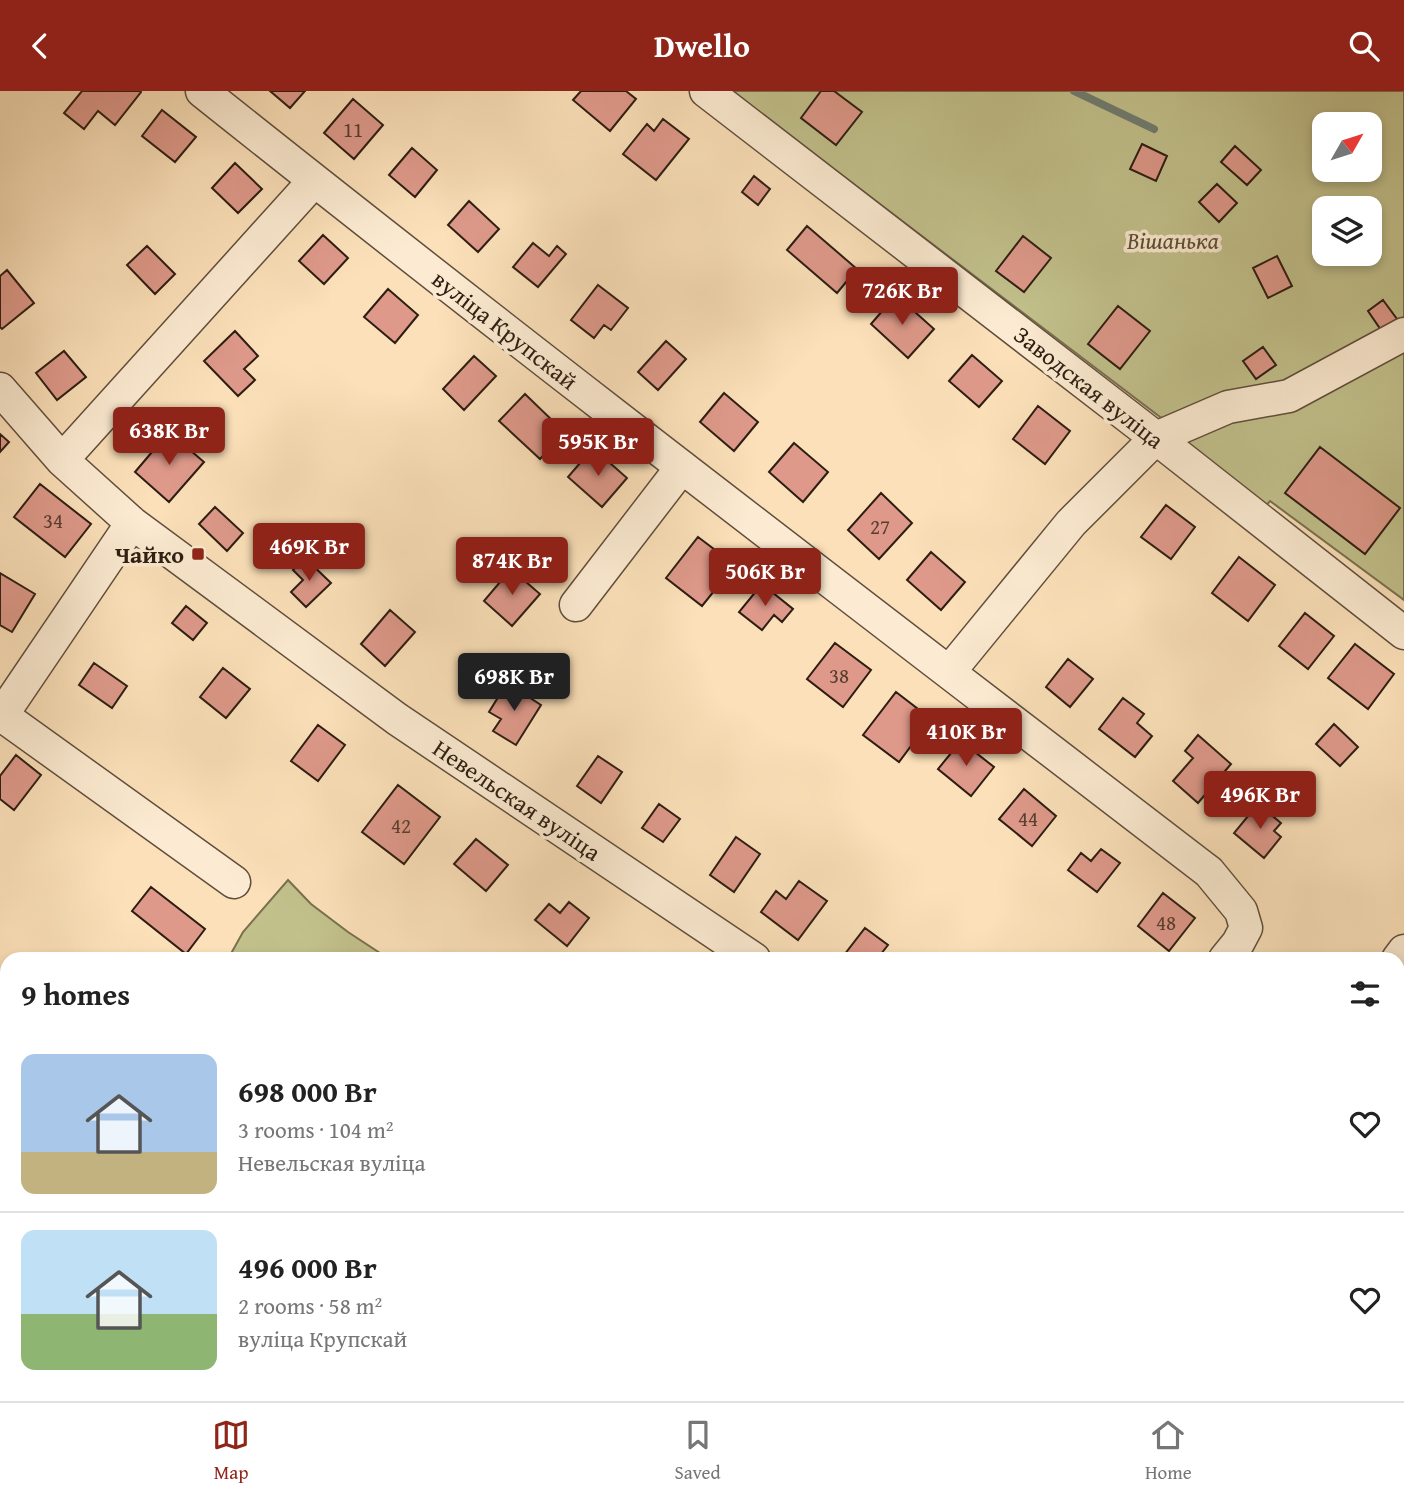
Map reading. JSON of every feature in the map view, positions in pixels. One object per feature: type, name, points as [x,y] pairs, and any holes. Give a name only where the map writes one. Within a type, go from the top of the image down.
[{"type":"street","name":"вуліца Крупскай","points":[[202,91],[682,467],[1209,872],[1241,911],[1247,927],[1241,952]]},
{"type":"street","name":"Заводская вуліца","points":[[706,91],[1404,633]]},
{"type":"street","points":[[62,460],[314,181]]},
{"type":"street","points":[[949,672],[1071,523],[1156,438],[1228,407],[1289,396],[1404,334]]},
{"type":"street","name":"Невельская вуліца","points":[[0,389],[62,460],[132,523],[397,719],[744,952]]},
{"type":"street","points":[[576,605],[682,467]]},
{"type":"street","points":[[132,523],[1,716],[234,882]]},
{"type":"green space","name":"Вішанька","points":[[731,91],[1404,91],[1404,600],[1270,501],[1263,509],[1189,452],[1189,439]]},
{"type":"green space","points":[[288,880],[311,904],[378,952],[232,952],[243,932]]},
{"type":"building","points":[[82,91],[141,92],[115,125],[98,111],[84,129],[64,113]]},
{"type":"building","points":[[270,91],[305,91],[290,108]]},
{"type":"building","points":[[581,91],[626,91],[636,99],[610,131],[573,100]]},
{"type":"building","points":[[821,91],[834,91],[862,112],[836,145],[801,118]]},
{"type":"building","points":[[353,99],[383,125],[354,159],[324,133]]},
{"type":"building","points":[[162,110],[196,137],[175,162],[142,136]]},
{"type":"building","points":[[663,119],[689,139],[656,180],[623,154],[647,124],[654,131]]},
{"type":"building","points":[[1142,144],[1167,156],[1156,181],[1130,169]]},
{"type":"building","points":[[1235,146],[1261,170],[1247,185],[1221,162]]},
{"type":"building","points":[[412,148],[437,170],[415,197],[389,175]]},
{"type":"building","points":[[235,163],[262,189],[238,213],[212,188]]},
{"type":"building","points":[[754,176],[770,189],[758,205],[742,192]]},
{"type":"building","points":[[1217,184],[1237,203],[1219,222],[1199,202]]},
{"type":"building","points":[[469,201],[499,229],[478,252],[448,225]]},
{"type":"building","points":[[807,226],[857,269],[837,293],[787,250]]},
{"type":"building","points":[[323,235],[348,258],[324,284],[299,261]]},
{"type":"building","points":[[1023,236],[1051,258],[1024,292],[996,271]]},
{"type":"building","points":[[533,243],[549,256],[557,246],[566,254],[538,287],[513,267]]},
{"type":"building","points":[[147,246],[175,274],[155,294],[127,265]]},
{"type":"building","points":[[1277,256],[1292,286],[1268,298],[1253,268]]},
{"type":"building","points":[[7,270],[34,303],[2,329],[0,276]]},
{"type":"building","points":[[598,285],[628,308],[611,330],[604,325],[594,338],[571,320]]},
{"type":"building","points":[[388,289],[418,315],[395,343],[364,317]]},
{"type":"building","points":[[896,295],[934,329],[908,358],[871,324]]},
{"type":"building","points":[[1383,300],[1397,319],[1381,330],[1368,311]]},
{"type":"building","points":[[1118,306],[1150,331],[1120,369],[1088,344]]},
{"type":"building","points":[[235,331],[258,356],[244,369],[255,380],[238,396],[204,361]]},
{"type":"building","points":[[666,341],[686,359],[658,390],[638,372]]},
{"type":"building","points":[[1263,347],[1276,365],[1256,379],[1243,361]]},
{"type":"building","points":[[64,351],[86,377],[57,400],[36,373]]},
{"type":"building","points":[[972,355],[1002,381],[979,407],[949,381]]},
{"type":"building","points":[[474,356],[496,376],[464,410],[443,389]]},
{"type":"building","points":[[724,393],[758,422],[734,451],[700,422]]},
{"type":"building","points":[[525,394],[556,424],[547,434],[556,442],[540,459],[499,421]]},
{"type":"building","points":[[1038,406],[1070,431],[1045,464],[1013,439]]},
{"type":"building","points":[[169,432],[204,462],[169,502],[135,472]]},
{"type":"building","points":[[0,434],[9,442],[0,452]]},
{"type":"building","points":[[794,443],[828,472],[803,502],[769,472]]},
{"type":"building","points":[[1320,447],[1400,508],[1365,554],[1285,493]]},
{"type":"building","points":[[593,448],[627,478],[602,507],[568,477]]},
{"type":"building","points":[[40,484],[91,524],[65,557],[14,517]]},
{"type":"building","points":[[881,493],[912,523],[879,559],[848,530]]},
{"type":"building","points":[[1166,505],[1195,527],[1171,559],[1141,537]]},
{"type":"building","points":[[215,507],[243,533],[227,551],[199,524]]},
{"type":"building","points":[[698,537],[735,565],[702,606],[666,578]]},
{"type":"building","points":[[931,552],[965,582],[941,610],[907,580]]},
{"type":"building","points":[[1239,557],[1275,585],[1248,621],[1212,593]]},
{"type":"building","points":[[305,558],[331,583],[306,607],[291,592],[303,580],[293,570]]},
{"type":"building","points":[[511,569],[540,594],[512,626],[484,601]]},
{"type":"building","points":[[0,573],[35,594],[12,632],[0,625]]},
{"type":"building","points":[[762,584],[793,609],[782,622],[774,615],[762,630],[739,612]]},
{"type":"building","points":[[186,606],[207,623],[193,640],[172,623]]},
{"type":"building","points":[[390,610],[415,632],[385,666],[361,644]]},
{"type":"building","points":[[1305,613],[1334,636],[1308,669],[1279,646]]},
{"type":"building","points":[[835,643],[871,670],[843,707],[807,679]]},
{"type":"building","points":[[1355,644],[1394,674],[1368,709],[1328,678]]},
{"type":"building","points":[[1068,659],[1093,679],[1070,707],[1046,687]]},
{"type":"building","points":[[94,663],[127,686],[112,708],[79,685]]},
{"type":"building","points":[[223,668],[250,689],[226,718],[200,697]]},
{"type":"building","points":[[507,683],[541,705],[516,745],[493,731],[501,719],[489,712]]},
{"type":"building","points":[[896,692],[931,719],[899,762],[863,735]]},
{"type":"building","points":[[1123,698],[1144,714],[1137,723],[1152,736],[1135,757],[1099,729]]},
{"type":"building","points":[[1334,724],[1358,747],[1340,766],[1316,744]]},
{"type":"building","points":[[318,725],[345,745],[318,781],[291,761]]},
{"type":"building","points":[[1198,735],[1231,764],[1198,803],[1173,781],[1193,758],[1185,751]]},
{"type":"building","points":[[961,741],[994,767],[971,796],[938,769]]},
{"type":"building","points":[[16,755],[41,775],[14,810],[0,799],[0,776]]},
{"type":"building","points":[[598,756],[622,772],[601,803],[577,786]]},
{"type":"building","points":[[398,785],[440,817],[404,864],[362,832]]},
{"type":"building","points":[[1024,789],[1056,816],[1032,846],[999,819]]},
{"type":"building","points":[[659,804],[680,819],[663,842],[642,828]]},
{"type":"building","points":[[1258,804],[1281,823],[1274,831],[1281,837],[1264,858],[1234,833]]},
{"type":"building","points":[[736,837],[760,854],[734,892],[710,875]]},
{"type":"building","points":[[476,839],[508,865],[486,891],[454,864]]},
{"type":"building","points":[[1101,849],[1120,863],[1097,892],[1068,870],[1081,853],[1091,861]]},
{"type":"building","points":[[799,881],[827,901],[798,940],[761,912],[776,891],[786,899]]},
{"type":"building","points":[[151,887],[205,929],[188,952],[183,952],[132,911]]},
{"type":"building","points":[[1163,893],[1195,918],[1169,951],[1138,926]]},
{"type":"building","points":[[569,902],[589,918],[567,946],[535,920],[549,904],[560,913]]},
{"type":"building","points":[[865,928],[888,945],[882,952],[846,952]]},
{"type":"waterway","points":[[1074,91],[1154,129]]},
{"type":"place","name":"Чайко","points":[[198,554]]}]
